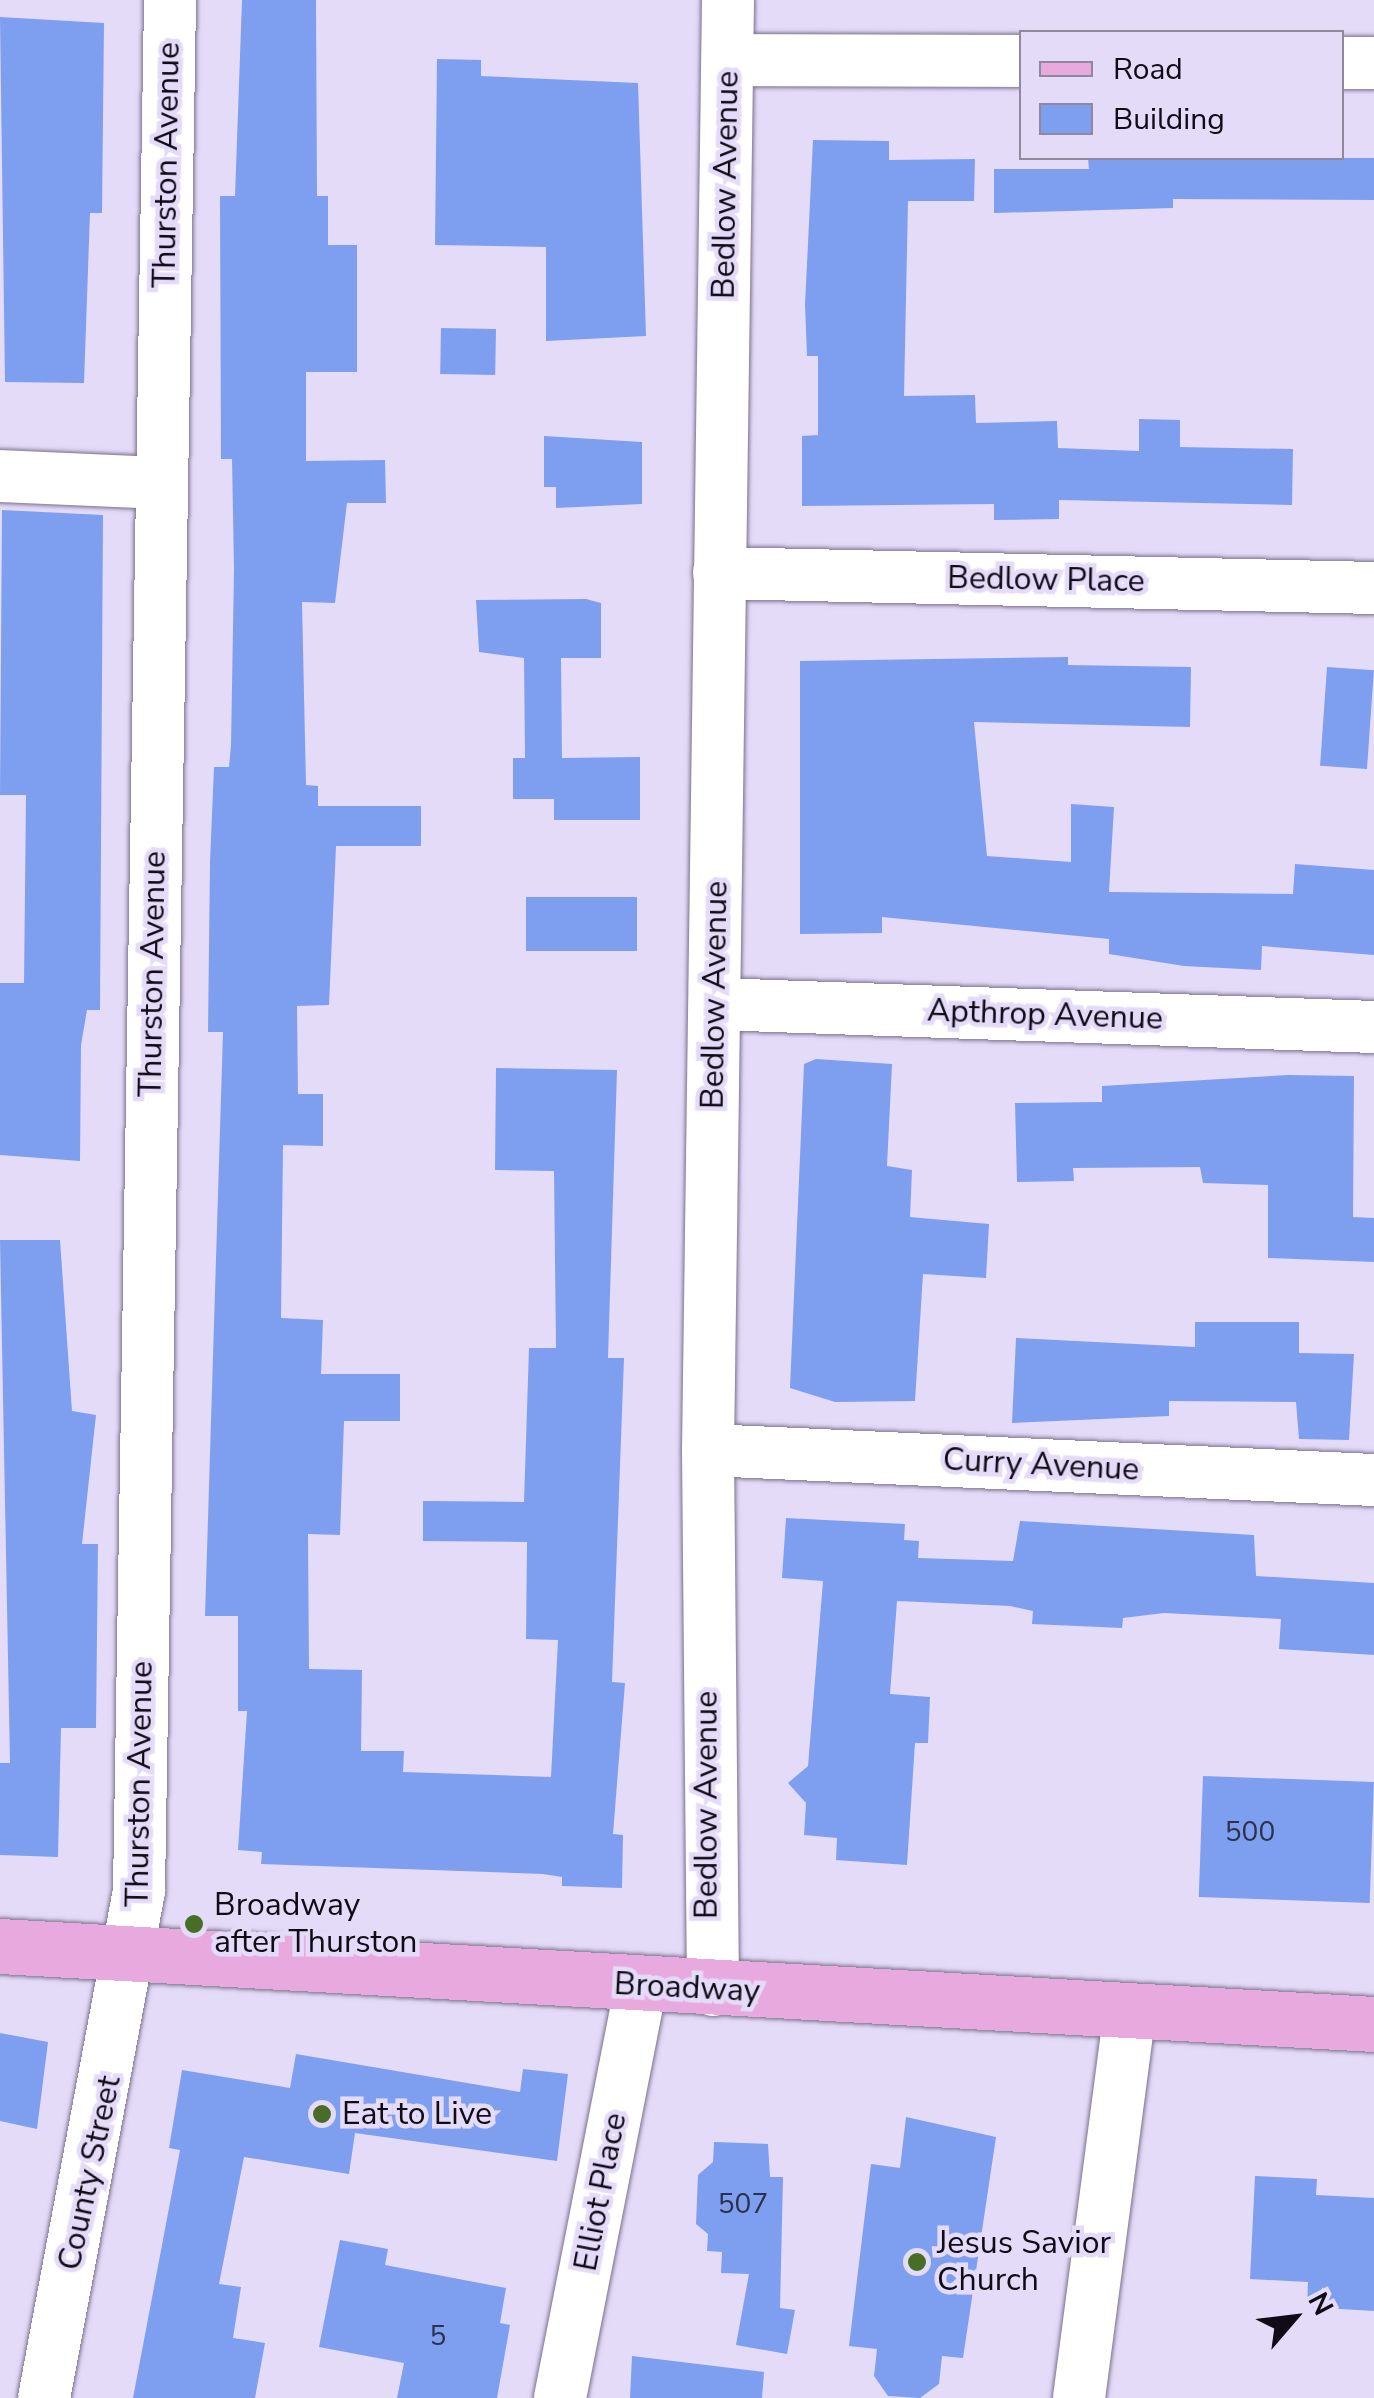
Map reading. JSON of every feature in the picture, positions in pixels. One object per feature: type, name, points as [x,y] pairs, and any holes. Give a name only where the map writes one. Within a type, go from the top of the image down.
[{"type":"main road","name":"Broadway","points":[[0,1946],[135,1949],[641,1987],[1374,2024]]},
{"type":"street","name":"Thurston Avenue","points":[[135,1949],[170,0]]},
{"type":"street","name":"Bedlow Avenue","points":[[712,1990],[708,1450],[728,0]]},
{"type":"street","points":[[728,60],[1019,61]]},
{"type":"street","points":[[1344,63],[1374,63]]},
{"type":"street","points":[[0,476],[160,483]]},
{"type":"street","name":"Bedlow Place","points":[[719,572],[1374,588]]},
{"type":"street","name":"Apthrop Avenue","points":[[716,1004],[1374,1027]]},
{"type":"street","name":"Curry Avenue","points":[[708,1450],[1374,1480]]},
{"type":"street","name":"County Street","points":[[44,2398],[135,1949]]},
{"type":"street","name":"Elliot Place","points":[[560,2398],[641,1987]]},
{"type":"street","points":[[1078,2398],[1130,2011]]},
{"type":"building","points":[[242,0],[316,0],[317,196],[328,196],[328,245],[357,245],[357,372],[306,372],[306,461],[385,460],[386,503],[347,503],[335,603],[302,602],[306,785],[318,786],[318,806],[421,806],[421,846],[336,846],[329,1005],[297,1006],[298,1094],[323,1094],[323,1146],[283,1145],[281,1318],[323,1320],[321,1374],[400,1374],[400,1421],[344,1421],[340,1535],[308,1534],[309,1669],[362,1670],[361,1751],[404,1751],[403,1772],[551,1777],[558,1640],[526,1639],[527,1542],[423,1541],[423,1501],[524,1502],[529,1348],[556,1348],[554,1171],[495,1170],[496,1068],[617,1070],[608,1358],[624,1358],[612,1682],[625,1683],[613,1834],[623,1835],[622,1888],[562,1886],[562,1877],[543,1874],[261,1864],[262,1852],[238,1850],[247,1711],[238,1711],[238,1616],[205,1616],[223,1032],[208,1032],[210,862],[214,767],[229,767],[231,745],[234,569],[232,459],[221,459],[220,196],[235,196]]},
{"type":"building","points":[[0,17],[104,23],[102,213],[90,213],[84,383],[5,382]]},
{"type":"building","points":[[437,59],[481,60],[481,76],[638,83],[646,336],[546,341],[546,247],[435,245]]},
{"type":"building","points":[[813,140],[889,141],[889,160],[975,159],[974,201],[908,201],[904,396],[975,395],[976,423],[1057,421],[1058,448],[1139,451],[1139,419],[1180,420],[1180,447],[1293,449],[1292,505],[1059,500],[1059,519],[994,520],[994,504],[802,506],[802,436],[818,435],[818,356],[807,356],[805,305]]},
{"type":"building","points":[[1374,158],[1374,200],[1173,199],[1173,208],[994,213],[994,169],[1089,169],[1088,160]]},
{"type":"building","points":[[441,328],[496,329],[495,375],[440,374]]},
{"type":"building","points":[[544,436],[642,442],[642,504],[556,508],[556,487],[544,487]]},
{"type":"building","points":[[2,510],[103,515],[100,1010],[87,1010],[81,1045],[80,1161],[0,1155],[0,983],[24,983],[26,795],[0,795]]},
{"type":"building","points":[[586,599],[601,603],[601,658],[561,658],[562,758],[640,757],[640,820],[554,820],[554,799],[513,799],[513,758],[525,758],[524,658],[479,652],[476,600]]},
{"type":"building","points":[[1068,657],[1068,665],[1191,667],[1190,727],[974,722],[987,856],[1071,862],[1071,804],[1114,807],[1109,892],[1293,894],[1295,864],[1374,870],[1374,955],[1262,946],[1261,970],[1184,966],[1109,954],[1109,939],[882,917],[882,933],[800,934],[800,661]]},
{"type":"building","points":[[1327,667],[1374,670],[1367,769],[1320,766]]},
{"type":"building","points":[[526,897],[637,897],[637,951],[526,951]]},
{"type":"building","points":[[816,1059],[892,1064],[887,1166],[912,1170],[910,1217],[989,1224],[986,1278],[923,1274],[915,1401],[835,1402],[790,1388],[804,1064]]},
{"type":"building","points":[[1288,1075],[1354,1076],[1353,1217],[1374,1218],[1374,1262],[1268,1258],[1268,1185],[1203,1183],[1200,1167],[1073,1168],[1074,1181],[1017,1182],[1015,1103],[1102,1102],[1102,1086]]},
{"type":"building","points":[[0,1240],[60,1240],[72,1411],[96,1415],[82,1544],[98,1544],[96,1728],[61,1728],[58,1857],[0,1855],[0,1763],[10,1763]]},
{"type":"building","points":[[1195,1322],[1299,1322],[1299,1353],[1354,1354],[1349,1440],[1299,1439],[1296,1402],[1169,1401],[1169,1416],[1012,1423],[1016,1338],[1195,1347]]},
{"type":"building","points":[[786,1518],[905,1524],[904,1540],[919,1541],[918,1558],[1013,1561],[1020,1521],[1254,1535],[1256,1576],[1374,1583],[1374,1655],[1279,1649],[1281,1619],[1164,1613],[1123,1618],[1122,1628],[1032,1624],[1033,1611],[1010,1606],[897,1601],[890,1694],[930,1697],[928,1743],[915,1743],[907,1865],[836,1860],[837,1838],[804,1835],[806,1803],[788,1783],[808,1766],[823,1581],[782,1578]]},
{"type":"building","points":[[1203,1776],[1374,1782],[1370,1903],[1199,1897]]},
{"type":"building","points":[[0,2033],[48,2042],[37,2129],[0,2121]]},
{"type":"building","points":[[296,2054],[520,2092],[523,2069],[568,2074],[557,2161],[355,2133],[349,2174],[244,2157],[219,2284],[241,2287],[233,2338],[265,2343],[255,2398],[133,2398],[180,2150],[169,2148],[182,2070],[290,2088]]},
{"type":"building","name":"Jesus Savior Church","points":[[906,2117],[996,2137],[963,2358],[942,2356],[939,2384],[920,2398],[888,2396],[874,2376],[877,2349],[849,2346],[871,2164],[900,2168]]},
{"type":"building","points":[[714,2142],[768,2144],[770,2177],[783,2177],[780,2308],[795,2310],[787,2354],[736,2345],[749,2274],[721,2273],[722,2252],[707,2251],[708,2234],[696,2224],[698,2175],[713,2162]]},
{"type":"building","points":[[1255,2176],[1317,2179],[1316,2195],[1374,2198],[1374,2311],[1307,2307],[1308,2282],[1250,2279]]},
{"type":"building","points":[[340,2240],[388,2249],[385,2265],[506,2288],[500,2323],[510,2325],[497,2398],[397,2398],[404,2363],[319,2347]]},
{"type":"building","points":[[632,2356],[764,2372],[762,2398],[630,2398]]},
{"type":"place","name":"Broadway after Thurston","points":[[194,1924]]},
{"type":"place","name":"Eat to Live","points":[[322,2114]]},
{"type":"place","name":"Jesus Savior Church","points":[[917,2262]]}]
